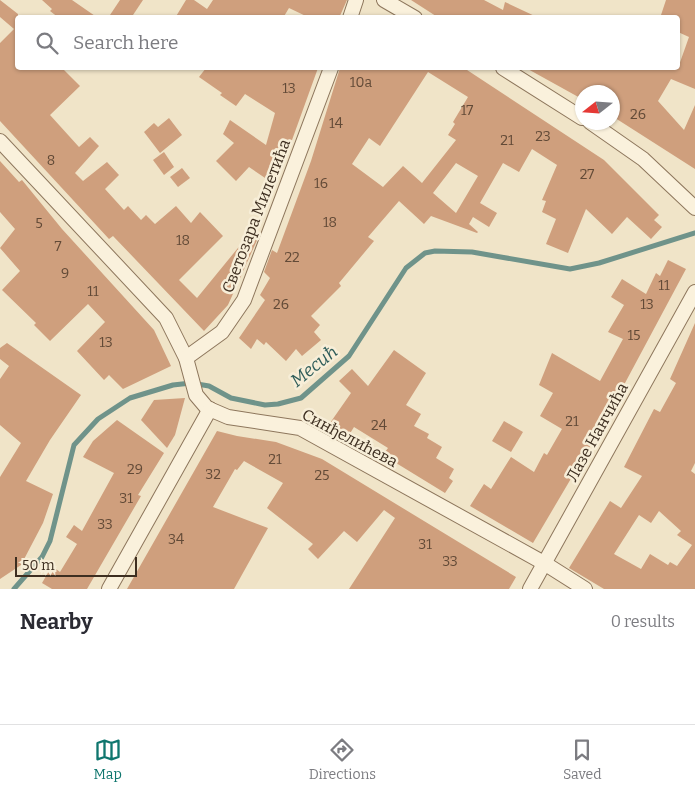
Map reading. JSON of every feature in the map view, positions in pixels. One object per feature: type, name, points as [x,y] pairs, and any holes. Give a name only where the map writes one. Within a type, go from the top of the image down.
[{"type":"street","points":[[351,15],[356,0]]},
{"type":"street","points":[[384,0],[410,15]]},
{"type":"street","name":"Светозара Милетића","points":[[187,364],[222,332],[244,300],[330,70]]},
{"type":"street","points":[[505,70],[575,114]]},
{"type":"street","points":[[601,130],[643,159],[695,208]]},
{"type":"street","name":"Синђелићева","points":[[0,141],[153,303],[173,329],[187,364],[196,395],[210,410],[228,417],[300,428],[544,563],[585,589]]},
{"type":"street","name":"Лазе Нанчића","points":[[530,589],[695,292]]},
{"type":"street","points":[[109,589],[210,410]]},
{"type":"building","points":[[0,0],[18,14],[15,15],[15,70],[64,70],[80,86],[50,115],[79,147],[90,137],[99,146],[75,173],[83,181],[107,162],[119,175],[105,189],[124,210],[128,206],[141,220],[146,215],[155,224],[176,206],[191,223],[200,212],[223,236],[179,280],[197,298],[251,232],[258,238],[228,305],[204,331],[113,236],[109,239],[0,121],[0,43],[14,29],[0,17]]},
{"type":"building","points":[[42,0],[72,0],[94,15],[55,15],[50,11],[52,9]]},
{"type":"building","points":[[120,0],[143,0],[133,15],[110,15]]},
{"type":"building","points":[[186,0],[194,0],[207,9],[213,0],[347,0],[340,15],[304,15],[289,8],[285,15],[177,15]]},
{"type":"building","points":[[411,0],[484,0],[503,10],[505,2],[533,15],[434,15]]},
{"type":"building","points":[[666,0],[695,0],[695,89],[671,79],[658,101],[684,130],[695,105],[695,169],[620,121],[620,85],[575,85],[575,95],[530,70],[680,70],[680,62],[689,37],[680,33],[680,15],[661,15]]},
{"type":"building","points":[[204,70],[317,70],[279,176],[274,184],[249,167],[236,181],[216,161],[234,143],[223,134],[230,120],[266,145],[275,113],[245,94],[236,106],[220,95],[222,93],[199,77]]},
{"type":"building","points":[[339,70],[467,70],[604,160],[659,215],[654,220],[662,227],[651,239],[627,217],[612,234],[586,209],[568,253],[546,244],[556,219],[542,212],[546,201],[542,200],[557,165],[532,149],[519,172],[503,163],[480,203],[497,213],[489,227],[473,217],[469,224],[477,233],[431,216],[424,224],[399,201],[368,237],[374,241],[339,283],[341,286],[311,316],[320,325],[314,332],[321,340],[302,356],[296,349],[286,361],[266,342],[264,345],[257,339],[251,349],[239,338],[265,300],[260,295],[270,278],[264,272],[272,250],[277,253],[311,161]],"holes":[[[428,72],[468,97],[453,122],[455,124],[448,135],[456,140],[422,183],[403,166],[383,187],[352,164],[369,138],[380,146]],[[456,163],[478,176],[456,213],[433,193]]]},
{"type":"building","points":[[169,118],[182,135],[160,153],[144,132],[154,123],[158,127]]},
{"type":"building","points":[[164,152],[174,167],[164,175],[153,160]]},
{"type":"building","points":[[0,161],[19,182],[22,180],[62,229],[154,330],[171,366],[123,389],[109,375],[104,380],[77,351],[105,322],[88,304],[50,341],[34,325],[36,323],[2,290],[20,271],[0,248],[15,229],[0,212]]},
{"type":"building","points":[[182,168],[190,178],[178,187],[170,177]]},
{"type":"building","points":[[668,260],[686,269],[602,426],[533,543],[470,506],[484,484],[491,489],[511,457],[534,472],[544,453],[547,455],[562,429],[540,416],[553,393],[539,385],[552,353],[600,381],[623,339],[608,332],[624,305],[611,297],[622,279],[646,294],[656,273],[660,276]]},
{"type":"building","points":[[695,323],[695,463],[691,471],[695,474],[695,589],[604,589],[569,568],[610,501],[621,508],[642,476],[624,467],[654,409],[660,412],[676,383],[670,379]],"holes":[[[659,511],[681,531],[677,535],[692,545],[677,566],[670,562],[668,565],[650,554],[641,569],[614,554],[639,515],[651,523]]]},
{"type":"building","points":[[7,343],[81,395],[50,440],[26,481],[53,494],[43,523],[21,565],[0,579],[0,477],[21,443],[0,425],[0,379],[9,366],[0,359],[0,348]]},
{"type":"building","points":[[394,350],[426,373],[406,405],[421,414],[414,426],[429,434],[427,438],[442,447],[436,458],[454,469],[449,478],[453,481],[445,493],[383,455],[388,448],[354,427],[349,435],[330,423],[351,393],[339,381],[352,369],[368,386]]},
{"type":"building","points":[[185,398],[175,435],[167,448],[141,420],[154,400]]},
{"type":"building","points":[[117,420],[164,453],[138,495],[141,496],[87,589],[52,589],[42,583],[52,566],[60,572],[77,544],[66,537],[74,525],[82,531],[114,473],[83,457],[93,441]]},
{"type":"building","points":[[504,421],[523,432],[511,452],[492,441]]},
{"type":"building","points":[[217,431],[276,442],[322,459],[516,577],[509,589],[349,589],[395,518],[384,510],[357,542],[344,531],[318,559],[308,549],[313,544],[267,508],[283,483],[244,461],[237,470],[235,469],[213,507],[268,528],[234,589],[127,589]]},
{"type":"waterway","name":"Месић","points":[[14,589],[42,557],[50,541],[74,445],[98,419],[130,398],[173,385],[191,383],[209,386],[231,398],[265,405],[301,398],[349,356],[406,268],[425,253],[435,251],[472,252],[570,269],[599,263],[695,233]]}]
